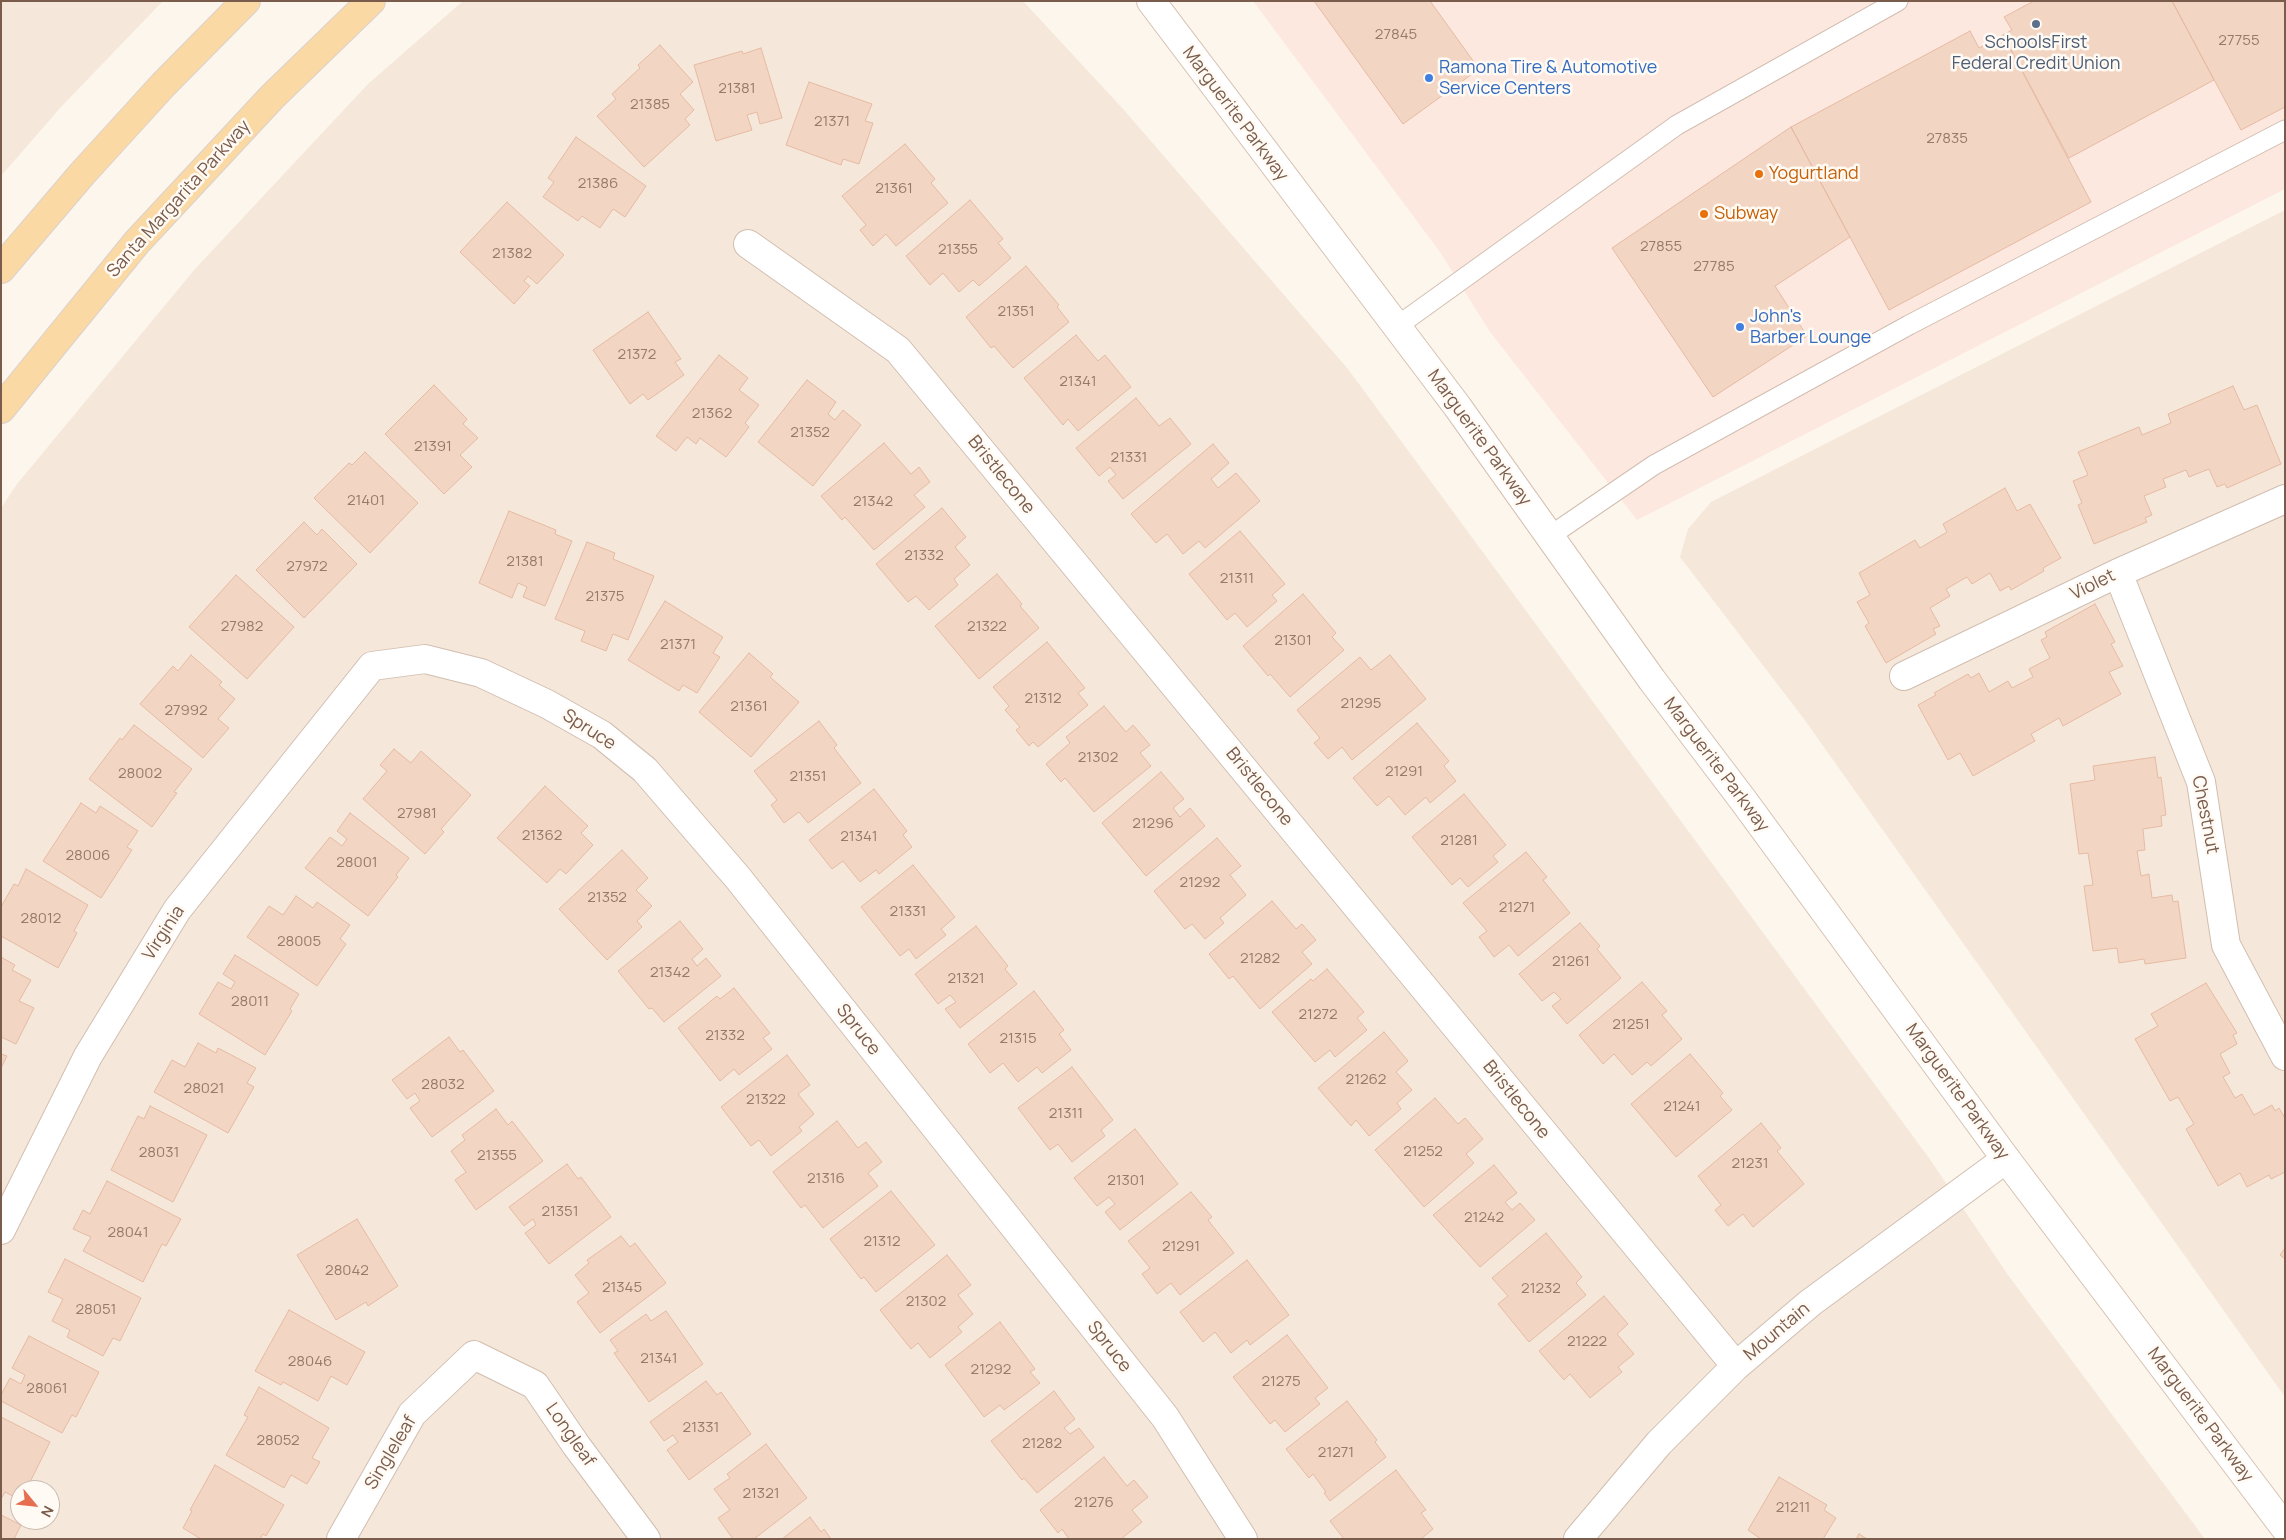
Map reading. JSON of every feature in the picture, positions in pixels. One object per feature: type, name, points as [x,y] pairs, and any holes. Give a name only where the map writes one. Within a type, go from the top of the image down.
[{"type":"main road","points":[[1,269],[76,181],[163,85],[246,1]]},
{"type":"main road","name":"Santa Margarita Parkway","points":[[1,409],[65,328],[143,235],[272,97],[371,1]]},
{"type":"street","name":"Marguerite Parkway","points":[[1154,2],[1457,406],[1652,680],[1749,808],[2006,1159],[2285,1528]]},
{"type":"street","name":"Bristlecone","points":[[748,244],[898,350],[1736,1366]]},
{"type":"street","name":"Violet","points":[[1904,676],[2118,573],[2285,499]]},
{"type":"street","name":"Chestnut","points":[[2118,573],[2201,782],[2226,945],[2281,1043]]},
{"type":"street","name":"Spruce","points":[[372,666],[425,659],[481,673],[547,704],[602,735],[645,770],[692,822],[744,886],[1165,1417],[1243,1539]]},
{"type":"street","name":"Virginia","points":[[1,1230],[88,1056],[177,910],[372,666]]},
{"type":"street","name":"Mountain","points":[[1578,1539],[1659,1443],[1736,1366],[1810,1303],[2006,1159]]},
{"type":"street","name":"Singleleaf","points":[[341,1539],[412,1414],[474,1355]]},
{"type":"street","name":"Longleaf","points":[[474,1355],[534,1385],[646,1539]]},
{"type":"lane","points":[[1396,327],[1677,126],[1898,1]]},
{"type":"lane","points":[[1550,536],[1654,465],[1910,325],[2285,130]]},
{"type":"shaded area","points":[[1,1],[163,1],[61,107],[1,176]]},
{"type":"shaded area","points":[[463,1],[1023,1],[1124,110],[1348,369],[1929,1158],[2008,1275],[2205,1539],[1,1539],[1,508],[17,484],[195,269],[368,84]]},
{"type":"shaded area","points":[[1253,1],[2285,1],[2285,189],[1637,520],[1490,332],[1440,252]]},
{"type":"shaded area","points":[[2285,210],[2285,1397],[1804,719],[1680,557],[1688,529],[1711,502]]},
{"type":"building","points":[[1314,1],[1430,1],[1479,69],[1403,124]]},
{"type":"building","points":[[2034,1],[2172,1],[2214,80],[2069,158],[2003,35],[2012,30],[2004,17]]},
{"type":"building","points":[[2172,1],[2285,1],[2285,107],[2241,130]]},
{"type":"building","points":[[1970,31],[1979,48],[2003,35],[2091,202],[1889,310],[1791,127]]},
{"type":"building","points":[[660,45],[693,82],[680,94],[694,110],[685,119],[690,125],[644,167],[597,116],[616,99],[612,94],[640,68],[638,65]]},
{"type":"building","points":[[761,48],[782,118],[760,124],[757,112],[747,115],[752,130],[716,141],[694,65],[742,51],[743,54]]},
{"type":"building","points":[[809,82],[872,104],[865,121],[873,123],[859,164],[843,159],[841,165],[786,145]]},
{"type":"building","points":[[1791,127],[1850,237],[1775,286],[1807,336],[1713,397],[1612,248]]},
{"type":"building","points":[[576,137],[646,186],[625,217],[613,209],[600,228],[582,216],[578,221],[543,197],[554,182],[548,178]]},
{"type":"building","points":[[905,144],[935,179],[931,183],[948,203],[896,246],[886,234],[873,246],[860,230],[866,225],[842,196]]},
{"type":"building","points":[[970,200],[1003,239],[998,243],[1011,258],[979,286],[973,280],[959,292],[943,273],[930,285],[906,256]]},
{"type":"building","points":[[507,202],[564,255],[537,284],[528,276],[524,281],[530,286],[514,304],[460,252]]},
{"type":"building","points":[[1026,266],[1059,305],[1057,307],[1069,322],[1013,368],[994,346],[991,348],[966,317]]},
{"type":"building","points":[[648,312],[681,359],[675,362],[684,375],[648,400],[643,394],[630,404],[593,350]]},
{"type":"building","points":[[1076,335],[1098,361],[1105,355],[1131,387],[1078,431],[1068,419],[1063,425],[1024,378]]},
{"type":"building","points":[[719,355],[748,378],[739,390],[759,405],[745,423],[749,427],[726,457],[700,438],[696,444],[687,437],[676,451],[656,436]]},
{"type":"building","points":[[807,380],[836,402],[828,414],[835,420],[843,410],[861,425],[813,486],[758,442]]},
{"type":"building","points":[[434,385],[467,419],[463,424],[478,438],[460,455],[472,467],[444,494],[385,434]]},
{"type":"building","points":[[2233,386],[2244,410],[2257,405],[2281,464],[2227,488],[2225,484],[2217,487],[2209,469],[2189,477],[2186,470],[2163,479],[2166,487],[2144,496],[2152,515],[2145,518],[2147,522],[2094,544],[2078,505],[2082,503],[2073,481],[2088,475],[2078,452],[2139,427],[2142,435],[2171,423],[2168,414]]},
{"type":"building","points":[[1136,398],[1159,426],[1170,418],[1191,444],[1123,499],[1108,481],[1116,475],[1110,467],[1099,476],[1076,448]]},
{"type":"building","points":[[884,443],[911,474],[919,467],[930,482],[914,495],[925,507],[874,550],[845,517],[842,520],[821,496]]},
{"type":"building","points":[[1213,444],[1229,463],[1211,479],[1218,488],[1236,473],[1260,501],[1205,548],[1199,541],[1183,554],[1167,534],[1156,543],[1131,514]]},
{"type":"building","points":[[365,452],[418,503],[370,553],[314,498],[349,463],[352,465]]},
{"type":"building","points":[[2005,488],[2017,511],[2030,504],[2061,558],[2043,568],[2044,571],[2011,590],[2009,586],[2000,591],[1990,573],[1972,584],[1967,577],[1946,589],[1950,596],[1930,608],[1940,626],[1933,629],[1936,634],[1886,663],[1865,626],[1869,623],[1857,602],[1870,595],[1859,573],[1915,540],[1920,548],[1947,532],[1943,524]]},
{"type":"building","points":[[942,508],[966,537],[955,547],[970,565],[954,579],[958,585],[929,610],[916,596],[908,602],[876,564]]},
{"type":"building","points":[[509,511],[556,530],[555,534],[572,541],[545,606],[523,597],[527,587],[518,583],[512,598],[479,583]]},
{"type":"building","points":[[304,522],[317,535],[322,529],[357,564],[304,618],[256,570]]},
{"type":"building","points":[[1240,531],[1285,584],[1272,595],[1277,601],[1247,627],[1235,613],[1227,620],[1189,574]]},
{"type":"building","points":[[587,542],[615,553],[613,559],[654,576],[628,640],[613,634],[606,651],[581,641],[585,631],[555,619]]},
{"type":"building","points":[[997,574],[1039,628],[979,679],[935,626]]},
{"type":"building","points":[[236,575],[294,627],[247,679],[189,627]]},
{"type":"building","points":[[1303,594],[1336,633],[1332,637],[1344,650],[1290,697],[1270,674],[1268,676],[1243,646]]},
{"type":"building","points":[[665,601],[723,637],[713,653],[720,657],[697,693],[683,685],[679,691],[628,660]]},
{"type":"building","points":[[2095,604],[2115,642],[2111,644],[2123,666],[2109,672],[2121,694],[2063,726],[2059,718],[2031,734],[2035,741],[1973,776],[1960,753],[1948,760],[1918,705],[1936,695],[1934,693],[1968,674],[1971,678],[1979,673],[1989,692],[2008,681],[2012,688],[2033,677],[2029,669],[2050,658],[2041,640],[2047,637],[2045,632]]},
{"type":"building","points":[[1047,642],[1085,688],[1078,693],[1088,705],[1038,747],[1033,742],[1029,746],[1016,730],[1020,727],[1005,710],[1009,706],[993,687]]},
{"type":"building","points":[[749,653],[773,674],[770,677],[799,702],[751,757],[699,712]]},
{"type":"building","points":[[191,655],[222,682],[219,685],[235,699],[218,719],[229,728],[203,758],[140,704],[173,666],[178,671]]},
{"type":"building","points":[[1390,655],[1426,699],[1352,760],[1342,747],[1328,759],[1314,743],[1320,738],[1297,710],[1360,657],[1371,670]]},
{"type":"building","points":[[1104,706],[1126,732],[1133,725],[1150,745],[1140,753],[1151,766],[1094,812],[1065,778],[1061,782],[1046,764],[1070,743],[1066,737]]},
{"type":"building","points":[[819,721],[837,745],[834,748],[861,783],[808,823],[799,812],[784,823],[771,805],[777,800],[754,771]]},
{"type":"building","points":[[1417,723],[1449,761],[1444,766],[1456,781],[1430,803],[1426,797],[1405,815],[1389,796],[1377,806],[1353,778]]},
{"type":"building","points":[[134,725],[192,769],[174,792],[177,793],[152,827],[89,779],[120,738],[122,740]]},
{"type":"building","points":[[394,749],[411,763],[421,751],[471,795],[441,829],[444,832],[425,854],[363,799],[387,771],[380,765]]},
{"type":"building","points":[[2155,757],[2158,778],[2161,777],[2166,815],[2161,816],[2162,826],[2143,829],[2145,850],[2137,851],[2141,876],[2149,874],[2152,898],[2172,895],[2173,902],[2178,901],[2186,958],[2145,964],[2144,959],[2119,963],[2117,948],[2093,951],[2084,886],[2093,885],[2088,853],[2079,854],[2070,784],[2095,780],[2093,766]]},
{"type":"building","points":[[1161,772],[1184,799],[1173,808],[1180,817],[1190,808],[1205,826],[1146,876],[1102,823]]},
{"type":"building","points":[[545,786],[588,826],[581,833],[593,845],[566,874],[560,869],[547,883],[497,838]]},
{"type":"building","points":[[874,789],[907,831],[903,835],[912,847],[879,874],[876,870],[860,882],[843,861],[832,869],[809,840]]},
{"type":"building","points":[[1464,794],[1506,845],[1493,856],[1498,862],[1468,887],[1460,878],[1452,885],[1412,837]]},
{"type":"building","points":[[81,803],[96,813],[100,806],[138,831],[127,847],[132,850],[101,898],[43,861]]},
{"type":"building","points":[[350,813],[409,858],[396,875],[398,877],[368,916],[305,868],[330,837],[342,846],[347,839],[337,831]]},
{"type":"building","points":[[1217,838],[1241,866],[1230,875],[1246,895],[1220,918],[1224,923],[1205,939],[1192,924],[1185,929],[1154,891]]},
{"type":"building","points":[[622,850],[648,878],[636,890],[652,906],[637,921],[642,927],[607,960],[559,909]]},
{"type":"building","points":[[1526,852],[1547,877],[1543,880],[1570,913],[1518,956],[1509,945],[1494,957],[1479,937],[1487,931],[1463,903]]},
{"type":"building","points":[[913,865],[955,917],[941,929],[946,935],[916,959],[909,949],[900,956],[861,907]]},
{"type":"building","points":[[26,869],[88,905],[74,931],[77,933],[58,968],[1,936],[1,907],[14,884],[18,886]]},
{"type":"building","points":[[296,896],[313,908],[317,902],[350,925],[340,939],[346,944],[317,986],[247,937],[269,906],[283,915]]},
{"type":"building","points":[[1272,901],[1296,929],[1302,924],[1316,940],[1302,952],[1312,964],[1260,1009],[1233,976],[1229,979],[1209,954]]},
{"type":"building","points":[[680,921],[703,949],[692,959],[697,966],[706,958],[721,976],[664,1022],[652,1008],[649,1009],[618,971]]},
{"type":"building","points":[[1580,923],[1600,946],[1597,949],[1621,978],[1567,1024],[1552,1006],[1561,999],[1554,992],[1542,1001],[1519,974]]},
{"type":"building","points":[[976,926],[1008,966],[1005,969],[1017,984],[960,1028],[945,1009],[956,1002],[950,995],[938,1004],[915,974]]},
{"type":"building","points":[[235,955],[299,994],[290,1009],[292,1011],[265,1055],[199,1014],[218,982],[231,989],[235,982],[223,974]]},
{"type":"building","points":[[1,957],[15,965],[12,970],[31,980],[19,1001],[34,1008],[16,1044],[1,1037]]},
{"type":"building","points":[[1327,969],[1364,1012],[1357,1018],[1367,1030],[1335,1057],[1330,1050],[1315,1062],[1272,1012],[1311,979],[1313,981]]},
{"type":"building","points":[[1642,982],[1667,1011],[1662,1015],[1682,1039],[1651,1066],[1647,1062],[1632,1075],[1614,1054],[1603,1064],[1579,1035]]},
{"type":"building","points":[[2206,983],[2237,1033],[2233,1035],[2237,1044],[2220,1054],[2230,1073],[2223,1077],[2235,1098],[2242,1094],[2254,1115],[2272,1105],[2275,1111],[2279,1108],[2285,1118],[2285,1172],[2271,1179],[2269,1175],[2247,1187],[2240,1173],[2218,1186],[2186,1129],[2194,1124],[2178,1097],[2170,1101],[2135,1039],[2158,1026],[2151,1014]]},
{"type":"building","points":[[734,988],[770,1033],[763,1038],[772,1049],[739,1075],[734,1069],[720,1081],[678,1028],[717,996],[720,999]]},
{"type":"building","points":[[1034,991],[1064,1030],[1059,1034],[1071,1050],[1042,1073],[1037,1067],[1018,1082],[1003,1063],[990,1073],[968,1044]]},
{"type":"building","points":[[1384,1032],[1408,1061],[1396,1072],[1412,1090],[1397,1103],[1401,1109],[1369,1136],[1356,1120],[1351,1126],[1318,1088]]},
{"type":"building","points":[[449,1037],[460,1052],[463,1050],[494,1091],[432,1137],[410,1108],[420,1101],[415,1093],[407,1099],[392,1080]]},
{"type":"building","points":[[198,1043],[216,1053],[218,1048],[256,1068],[247,1083],[254,1087],[228,1133],[154,1092],[172,1060],[185,1067]]},
{"type":"building","points":[[1,1054],[7,1056],[1,1068]]},
{"type":"building","points":[[1690,1054],[1723,1093],[1720,1096],[1732,1110],[1676,1157],[1631,1104]]},
{"type":"building","points":[[787,1055],[810,1085],[798,1094],[814,1114],[799,1127],[802,1131],[771,1156],[759,1140],[751,1146],[721,1107]]},
{"type":"building","points":[[1072,1067],[1113,1120],[1101,1130],[1105,1136],[1072,1162],[1058,1144],[1050,1150],[1018,1108]]},
{"type":"building","points":[[1435,1098],[1458,1124],[1465,1118],[1483,1139],[1466,1154],[1474,1163],[1424,1207],[1375,1150]]},
{"type":"building","points":[[150,1106],[207,1135],[173,1202],[111,1170],[138,1116],[144,1119]]},
{"type":"building","points":[[496,1109],[508,1125],[512,1121],[543,1161],[476,1210],[455,1180],[466,1172],[451,1151],[465,1140],[462,1135]]},
{"type":"building","points":[[837,1121],[858,1148],[866,1142],[882,1162],[868,1173],[878,1186],[823,1228],[805,1205],[801,1208],[773,1172]]},
{"type":"building","points":[[1761,1123],[1781,1148],[1777,1151],[1804,1184],[1753,1227],[1743,1214],[1728,1226],[1715,1210],[1721,1205],[1698,1176]]},
{"type":"building","points":[[1135,1129],[1178,1184],[1120,1230],[1105,1212],[1115,1204],[1109,1197],[1097,1206],[1074,1178]]},
{"type":"building","points":[[567,1164],[578,1179],[581,1177],[611,1217],[549,1264],[525,1233],[536,1225],[533,1219],[524,1226],[509,1207]]},
{"type":"building","points":[[1494,1165],[1517,1193],[1505,1202],[1512,1210],[1520,1203],[1535,1220],[1480,1267],[1433,1215]]},
{"type":"building","points":[[107,1181],[181,1219],[166,1246],[162,1244],[143,1282],[83,1251],[91,1237],[73,1229],[83,1210],[90,1214]]},
{"type":"building","points":[[891,1191],[935,1245],[876,1292],[864,1277],[861,1279],[830,1239]]},
{"type":"building","points":[[1191,1192],[1212,1217],[1208,1220],[1234,1253],[1180,1295],[1171,1283],[1157,1294],[1142,1274],[1150,1268],[1128,1241]]},
{"type":"building","points":[[357,1219],[398,1286],[368,1306],[366,1302],[336,1320],[297,1255]]},
{"type":"building","points":[[1546,1233],[1582,1277],[1576,1283],[1586,1295],[1529,1342],[1498,1304],[1508,1296],[1492,1278]]},
{"type":"building","points":[[621,1236],[630,1247],[635,1243],[666,1283],[600,1333],[577,1302],[589,1293],[575,1275],[589,1263],[587,1260]]},
{"type":"building","points":[[2285,1248],[2285,1259],[2280,1255]]},
{"type":"building","points":[[947,1255],[971,1285],[958,1295],[973,1314],[958,1327],[962,1332],[930,1358],[918,1343],[911,1349],[880,1310]]},
{"type":"building","points":[[65,1259],[141,1298],[120,1341],[113,1338],[103,1356],[67,1337],[70,1330],[52,1321],[63,1299],[48,1292]]},
{"type":"building","points":[[1247,1260],[1289,1315],[1250,1345],[1247,1340],[1231,1353],[1215,1332],[1203,1342],[1180,1312]]},
{"type":"building","points":[[1604,1296],[1628,1324],[1617,1334],[1634,1354],[1618,1367],[1622,1372],[1590,1398],[1570,1374],[1564,1380],[1539,1351]]},
{"type":"building","points":[[289,1310],[365,1352],[347,1385],[331,1376],[318,1401],[283,1382],[281,1385],[255,1371]]},
{"type":"building","points":[[666,1311],[703,1364],[649,1402],[614,1353],[618,1351],[610,1340],[646,1314],[651,1321]]},
{"type":"building","points":[[1000,1322],[1035,1369],[1030,1372],[1040,1383],[1004,1410],[1000,1405],[984,1417],[945,1365]]},
{"type":"building","points":[[1287,1335],[1328,1388],[1315,1398],[1320,1404],[1285,1432],[1275,1420],[1270,1424],[1233,1377]]},
{"type":"building","points":[[29,1336],[99,1372],[76,1417],[72,1415],[62,1433],[1,1401],[1,1395],[10,1378],[21,1384],[25,1375],[12,1368]]},
{"type":"building","points":[[706,1381],[717,1395],[721,1392],[751,1434],[689,1480],[667,1450],[678,1442],[673,1435],[664,1441],[650,1422]]},
{"type":"building","points":[[259,1387],[329,1428],[312,1458],[320,1462],[307,1484],[291,1475],[284,1488],[226,1455],[248,1417],[244,1415]]},
{"type":"building","points":[[1054,1391],[1075,1419],[1064,1428],[1070,1434],[1079,1428],[1094,1447],[1037,1493],[1024,1478],[1022,1480],[991,1441]]},
{"type":"building","points":[[1347,1401],[1377,1440],[1375,1442],[1386,1457],[1330,1501],[1313,1474],[1309,1478],[1286,1449]]},
{"type":"building","points":[[1,1417],[50,1442],[31,1480],[10,1480],[10,1495],[5,1492],[1,1499]]},
{"type":"building","points":[[766,1444],[807,1498],[754,1539],[733,1539],[718,1518],[730,1510],[714,1489],[730,1478],[727,1474]]},
{"type":"building","points":[[1104,1457],[1127,1486],[1134,1480],[1148,1497],[1132,1510],[1142,1522],[1121,1539],[1069,1539],[1062,1529],[1058,1533],[1040,1510]]},
{"type":"building","points":[[215,1465],[284,1505],[266,1536],[263,1534],[260,1539],[201,1539],[183,1528],[192,1511],[190,1510]]},
{"type":"building","points":[[1396,1470],[1426,1510],[1421,1513],[1433,1529],[1421,1539],[1344,1539],[1330,1521]]},
{"type":"building","points":[[1779,1477],[1827,1505],[1824,1510],[1836,1518],[1823,1539],[1761,1539],[1748,1530]]},
{"type":"building","points":[[1,1515],[10,1520],[10,1530],[18,1530],[14,1539],[1,1539]]},
{"type":"building","points":[[810,1517],[821,1532],[824,1529],[831,1539],[782,1539]]},
{"type":"building","points":[[1859,1534],[1867,1539],[1856,1539]]},
{"type":"place","name":"SchoolsFirst Federal Credit Union","points":[[2036,24]]},
{"type":"place","name":"Ramona Tire & Automotive Service Centers","points":[[1429,78]]},
{"type":"place","name":"Yogurtland","points":[[1759,174]]},
{"type":"place","name":"Subway","points":[[1704,214]]},
{"type":"place","name":"John's Barber Lounge","points":[[1740,327]]}]
